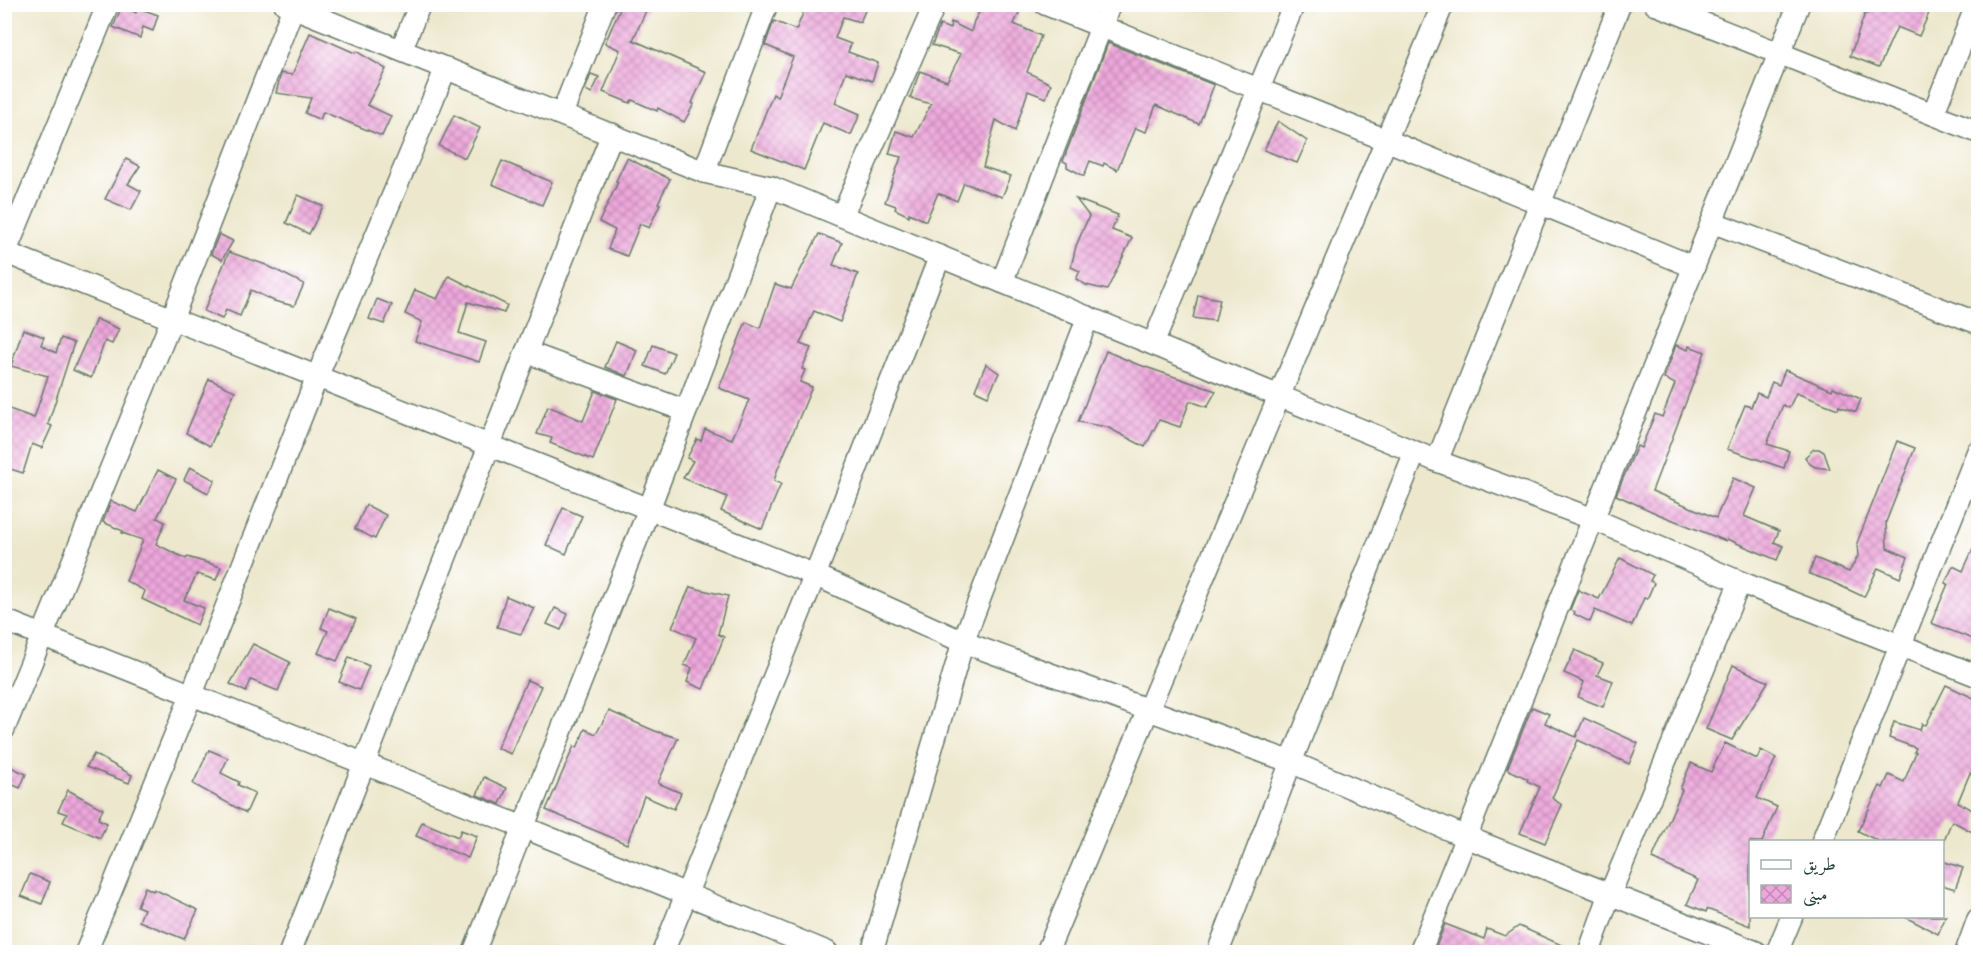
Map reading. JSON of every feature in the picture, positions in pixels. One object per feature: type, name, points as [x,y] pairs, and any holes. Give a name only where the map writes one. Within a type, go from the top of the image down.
[{"type":"street","points":[[108,4],[5,253],[815,575],[963,642],[1291,762],[1466,837],[1756,952]]},
{"type":"street","points":[[401,50],[420,4]]},
{"type":"street","points":[[562,114],[605,4]]},
{"type":"street","points":[[704,172],[767,4]]},
{"type":"street","points":[[842,216],[935,4]]},
{"type":"street","points":[[1045,4],[1386,140],[1695,267]]},
{"type":"street","points":[[1002,282],[1110,4]]},
{"type":"street","points":[[1154,344],[1294,4]]},
{"type":"street","points":[[1047,952],[1443,4]]},
{"type":"street","points":[[1437,461],[1620,4]]},
{"type":"street","points":[[1655,4],[1978,132]]},
{"type":"street","points":[[1420,952],[1799,4]]},
{"type":"street","points":[[1933,114],[1977,4]]},
{"type":"street","points":[[4,729],[172,319],[289,6],[704,172],[771,187],[1437,461],[1593,519],[1740,582],[1978,676]]},
{"type":"street","points":[[86,952],[191,696],[317,377],[446,68]]},
{"type":"street","points":[[290,952],[612,134]]},
{"type":"street","points":[[474,952],[649,509],[771,187]]},
{"type":"street","points":[[1712,222],[1978,322]]},
{"type":"street","points":[[663,952],[815,575],[940,256]]},
{"type":"street","points":[[872,952],[963,642],[1088,317]]},
{"type":"street","points":[[526,352],[686,411]]},
{"type":"street","points":[[1823,840],[1978,450]]},
{"type":"street","points":[[1218,952],[1415,452]]},
{"type":"street","points":[[1588,952],[1740,582]]},
{"type":"street","points":[[4,621],[522,827],[827,952]]},
{"type":"street","points":[[1777,952],[1791,918]]},
{"type":"street","points":[[1966,952],[1978,919]]},
{"type":"building","points":[[622,4],[649,4],[633,40],[706,72],[692,103],[694,104],[684,122],[658,108],[657,111],[632,100],[630,103],[603,92],[620,50],[605,43]]},
{"type":"building","points":[[807,4],[868,4],[860,22],[843,17],[835,38],[851,44],[848,52],[878,63],[872,81],[846,72],[835,103],[860,114],[851,135],[823,123],[804,170],[751,149],[773,94],[777,97],[793,57],[765,45],[774,21],[796,30]]},
{"type":"building","points":[[984,4],[1023,4],[1014,24],[1041,36],[1027,72],[1051,84],[1046,98],[1028,91],[1015,131],[996,120],[983,167],[1011,176],[1002,197],[964,183],[957,201],[938,193],[926,221],[909,213],[909,216],[895,209],[896,206],[885,202],[901,157],[889,154],[896,131],[914,137],[931,104],[910,98],[920,71],[947,81],[961,54],[932,45],[940,25],[950,29],[951,22],[971,32],[974,21]]},
{"type":"building","points":[[1871,4],[1908,4],[1929,13],[1919,36],[1897,27],[1879,67],[1850,56],[1865,13],[1867,14]]},
{"type":"building","points":[[122,6],[136,13],[138,8],[158,15],[153,31],[143,27],[140,38],[113,27]]},
{"type":"building","points":[[310,33],[355,53],[356,51],[386,69],[367,105],[391,116],[382,136],[323,112],[320,120],[305,113],[311,98],[276,93],[281,73],[292,75]]},
{"type":"building","points":[[1108,43],[1214,85],[1199,124],[1156,105],[1146,132],[1135,128],[1117,170],[1104,163],[1103,166],[1090,161],[1084,176],[1067,167],[1067,163],[1063,161]]},
{"type":"building","points":[[591,74],[599,77],[592,93],[585,90]]},
{"type":"building","points":[[454,115],[480,128],[465,158],[439,146]]},
{"type":"building","points":[[1278,121],[1307,141],[1297,163],[1264,150]]},
{"type":"building","points":[[627,158],[670,179],[649,228],[640,224],[627,256],[608,249],[615,230],[599,222]]},
{"type":"building","points":[[126,159],[140,166],[128,184],[141,191],[131,210],[105,199]]},
{"type":"building","points":[[502,161],[552,182],[542,205],[492,184]]},
{"type":"building","points":[[298,195],[323,206],[309,234],[286,223]]},
{"type":"building","points":[[1076,199],[1118,215],[1112,230],[1132,238],[1107,290],[1086,285],[1076,279],[1080,271],[1071,267],[1076,246],[1089,216]]},
{"type":"building","points":[[219,234],[233,241],[222,260],[211,254]]},
{"type":"building","points":[[819,234],[842,243],[833,265],[858,274],[840,322],[814,311],[800,344],[811,348],[802,369],[805,370],[800,382],[812,387],[777,471],[774,481],[781,484],[762,529],[721,511],[727,497],[683,478],[693,461],[687,458],[697,439],[701,441],[705,429],[732,439],[749,400],[719,388],[746,322],[760,328],[775,284],[791,289]]},
{"type":"building","points":[[229,252],[266,265],[304,284],[294,306],[274,301],[251,290],[240,316],[226,310],[222,319],[204,311]]},
{"type":"building","points":[[449,276],[507,305],[504,313],[468,302],[459,333],[486,342],[479,362],[415,341],[422,322],[405,314],[415,290],[437,299]]},
{"type":"building","points":[[1198,295],[1220,299],[1215,321],[1193,318]]},
{"type":"building","points":[[377,299],[392,305],[384,324],[369,319]]},
{"type":"building","points":[[96,319],[119,329],[112,344],[105,341],[91,378],[73,370]]},
{"type":"building","points":[[23,329],[44,337],[41,345],[56,353],[61,338],[74,343],[48,424],[52,426],[42,448],[32,444],[23,473],[4,467],[4,407],[34,418],[48,376],[11,366]]},
{"type":"building","points":[[616,341],[637,350],[627,376],[605,367]]},
{"type":"building","points":[[653,345],[674,353],[665,374],[645,366]]},
{"type":"building","points":[[1676,345],[1688,350],[1689,346],[1705,352],[1652,491],[1716,518],[1733,478],[1756,488],[1744,516],[1779,531],[1774,542],[1783,546],[1777,560],[1658,514],[1616,495],[1637,446],[1641,448],[1655,414],[1662,417],[1675,384],[1664,378]]},
{"type":"building","points":[[1106,351],[1216,391],[1207,407],[1190,401],[1180,427],[1159,420],[1145,447],[1107,427],[1078,422]]},
{"type":"building","points":[[986,364],[999,373],[988,396],[975,390]]},
{"type":"building","points":[[1785,370],[1832,390],[1833,387],[1861,399],[1856,412],[1839,406],[1838,409],[1796,393],[1789,408],[1783,405],[1767,444],[1789,451],[1784,468],[1727,449],[1745,405],[1751,407],[1757,393],[1766,397],[1772,382],[1779,385]]},
{"type":"building","points":[[209,379],[235,391],[210,446],[186,433]]},
{"type":"building","points":[[595,391],[617,399],[593,460],[550,443],[552,438],[537,434],[548,406],[583,421]]},
{"type":"building","points":[[1897,441],[1915,448],[1886,522],[1887,548],[1908,557],[1900,578],[1878,568],[1864,597],[1809,574],[1815,558],[1849,572],[1858,556],[1857,543]]},
{"type":"building","points":[[1814,449],[1824,452],[1830,469],[1810,464],[1805,457]]},
{"type":"building","points":[[190,467],[215,480],[208,493],[184,480]]},
{"type":"building","points":[[158,470],[176,479],[157,518],[165,522],[156,544],[186,559],[187,557],[221,567],[216,580],[197,574],[184,600],[204,608],[197,625],[142,599],[145,591],[126,581],[143,540],[122,533],[123,531],[103,522],[111,501],[137,512]]},
{"type":"building","points":[[366,505],[386,515],[375,539],[355,529]]},
{"type":"building","points":[[563,508],[582,516],[566,554],[546,545]]},
{"type":"building","points":[[1978,538],[1978,641],[1931,623],[1948,584],[1945,583],[1953,566],[1963,571]]},
{"type":"building","points":[[1620,558],[1653,575],[1650,581],[1654,583],[1647,599],[1644,598],[1632,626],[1595,610],[1590,622],[1574,614],[1575,612],[1570,610],[1578,590],[1599,599]]},
{"type":"building","points":[[690,587],[728,596],[718,634],[724,637],[703,689],[687,682],[692,668],[684,665],[696,638],[672,627]]},
{"type":"building","points":[[506,596],[534,608],[521,634],[497,627]]},
{"type":"building","points":[[329,608],[356,619],[337,661],[318,653],[328,631],[321,628]]},
{"type":"building","points":[[555,608],[568,614],[561,630],[547,624]]},
{"type":"building","points":[[253,644],[290,662],[278,691],[251,680],[246,692],[230,684]]},
{"type":"building","points":[[1575,650],[1603,663],[1597,675],[1613,681],[1603,707],[1578,697],[1584,682],[1564,673]]},
{"type":"building","points":[[349,657],[369,666],[359,690],[339,682]]},
{"type":"building","points":[[1733,665],[1768,682],[1732,740],[1706,729]]},
{"type":"building","points":[[527,680],[541,686],[511,754],[497,748]]},
{"type":"building","points":[[1946,685],[1978,700],[1978,776],[1970,773],[1958,802],[1978,813],[1978,835],[1952,821],[1944,840],[1876,840],[1858,831],[1880,786],[1883,788],[1889,775],[1904,782],[1916,752],[1914,752],[1916,748],[1889,738],[1894,722],[1920,730],[1922,724],[1926,725]]},
{"type":"building","points":[[1532,707],[1549,714],[1545,723],[1576,737],[1584,718],[1638,743],[1629,764],[1578,740],[1552,798],[1562,805],[1545,843],[1520,833],[1540,787],[1507,769]]},
{"type":"building","points":[[609,711],[655,731],[678,738],[658,783],[681,793],[674,809],[644,796],[627,844],[546,810],[574,746],[577,748],[585,729],[596,734]]},
{"type":"building","points":[[1725,743],[1757,759],[1761,750],[1776,758],[1757,798],[1777,807],[1763,840],[1749,840],[1750,926],[1707,909],[1706,912],[1687,904],[1698,880],[1652,859],[1682,790],[1680,789],[1691,763],[1711,772]]},
{"type":"building","points":[[209,750],[228,758],[221,773],[255,793],[246,813],[193,784]]},
{"type":"building","points":[[94,754],[132,775],[129,783],[86,767]]},
{"type":"building","points":[[4,764],[26,774],[20,788],[4,781]]},
{"type":"building","points":[[484,777],[507,788],[500,804],[477,795]]},
{"type":"building","points":[[68,790],[103,809],[98,819],[107,823],[100,838],[63,822],[67,814],[58,811]]},
{"type":"building","points":[[422,822],[458,837],[461,830],[477,836],[468,858],[416,836]]},
{"type":"building","points":[[1944,862],[1963,868],[1955,889],[1944,886]]},
{"type":"building","points":[[30,874],[50,882],[42,904],[21,896]]},
{"type":"building","points":[[145,887],[198,910],[184,939],[139,921],[144,909],[137,906]]},
{"type":"building","points":[[1946,916],[1938,934],[1907,918],[1944,918]]},
{"type":"building","points":[[1445,924],[1484,939],[1487,929],[1505,936],[1519,926],[1577,952],[1434,952]]}]
